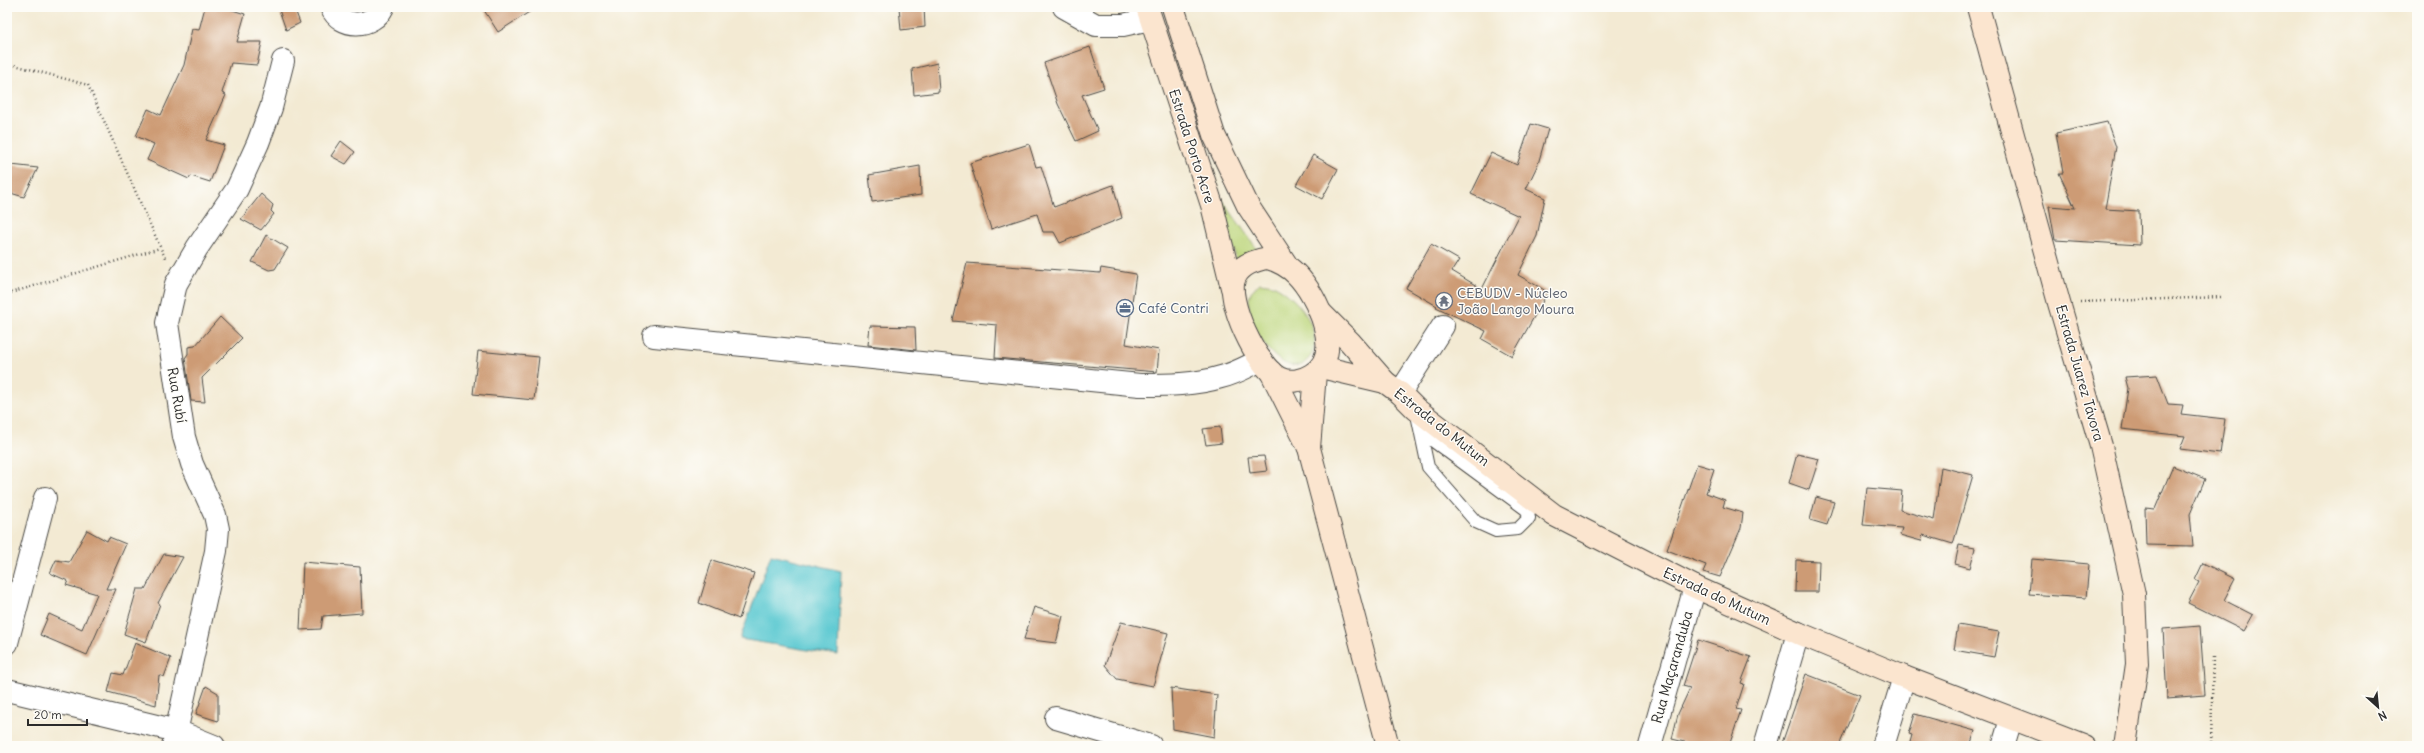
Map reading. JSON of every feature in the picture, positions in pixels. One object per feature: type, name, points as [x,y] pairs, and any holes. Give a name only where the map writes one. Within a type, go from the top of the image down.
[{"type":"street","points":[[331,7],[341,19],[354,24],[368,22],[379,14],[383,7]]},
{"type":"street","points":[[1064,7],[1096,25],[1123,25],[1148,13]]},
{"type":"street","name":"Estrada Porto Acre","points":[[1173,7],[1214,135],[1248,206],[1288,267]]},
{"type":"street","name":"Estrada Juarez Távora","points":[[1978,7],[2059,303],[2102,446],[2134,594],[2137,664],[2125,746]]},
{"type":"street","name":"Estrada Porto Acre","points":[[1148,13],[1212,205],[1232,288]]},
{"type":"street","name":"Rua Rubí","points":[[175,738],[216,551],[218,529],[215,515],[192,464],[184,437],[167,323],[176,284],[197,248],[237,189],[271,108],[283,61]]},
{"type":"street","points":[[1266,366],[1278,378],[1295,381],[1318,370],[1326,359],[1328,344],[1320,312],[1310,292],[1288,267],[1268,258],[1255,260],[1244,266],[1235,276],[1232,288],[1236,308],[1248,337],[1266,366],[1309,448],[1388,746]]},
{"type":"street","name":"Estrada do Mutum","points":[[1320,312],[1393,388],[1416,409],[1554,515],[1695,587],[1798,633],[1904,677],[2084,746]]},
{"type":"street","points":[[1393,388],[1443,326]]},
{"type":"street","points":[[654,336],[1140,385],[1172,385],[1202,382],[1266,366]]},
{"type":"street","points":[[1309,448],[1318,370]]},
{"type":"street","name":"Estrada do Mutum","points":[[1318,370],[1393,388]]},
{"type":"street","points":[[7,643],[45,498]]},
{"type":"street","name":"Rua Maçaranduba","points":[[1650,746],[1695,587]]},
{"type":"street","points":[[1764,746],[1798,633]]},
{"type":"street","points":[[1882,746],[1904,677]]},
{"type":"street","points":[[7,690],[175,738],[214,746]]},
{"type":"street","points":[[1056,718],[1151,746]]},
{"type":"street","points":[[2003,746],[2011,719]]},
{"type":"lane","points":[[1416,409],[1428,467],[1476,522],[1496,531],[1518,529],[1529,518],[1526,510],[1421,432]]},
{"type":"path","points":[[7,63],[88,85],[176,284]]},
{"type":"path","points":[[7,294],[160,248]]},
{"type":"path","points":[[2059,303],[2222,297]]},
{"type":"path","points":[[2211,746],[2213,656]]},
{"type":"green space","points":[[1221,198],[1259,252],[1237,263]]},
{"type":"green space","points":[[1260,283],[1273,285],[1283,291],[1299,305],[1306,314],[1314,334],[1314,344],[1312,354],[1302,365],[1289,365],[1281,361],[1265,345],[1258,334],[1250,312],[1249,301],[1251,292]]},
{"type":"water","points":[[771,554],[841,571],[838,655],[740,639]]},
{"type":"building","points":[[205,7],[223,7],[245,14],[237,42],[262,42],[257,65],[231,63],[222,93],[226,95],[206,140],[224,145],[210,182],[191,176],[189,179],[147,160],[154,144],[136,136],[148,109],[161,115],[184,65],[192,29],[199,30]]},
{"type":"building","points":[[278,7],[294,7],[300,23],[286,30]]},
{"type":"building","points":[[482,7],[537,7],[498,32]]},
{"type":"building","points":[[899,7],[924,7],[925,27],[901,30]]},
{"type":"building","points":[[1090,47],[1104,88],[1082,95],[1098,131],[1076,141],[1058,104],[1044,63]]},
{"type":"building","points":[[937,63],[939,92],[914,95],[912,69]]},
{"type":"building","points":[[2107,122],[2116,147],[2105,209],[2139,211],[2140,245],[2055,240],[2049,206],[2075,208],[2059,173],[2063,173],[2056,133]]},
{"type":"building","points":[[1531,124],[1548,129],[1538,164],[1526,189],[1545,198],[1537,236],[1518,275],[1548,292],[1512,356],[1482,339],[1486,331],[1436,307],[1437,306],[1406,288],[1431,244],[1459,260],[1452,271],[1482,289],[1519,216],[1471,194],[1491,153],[1517,165]]},
{"type":"building","points":[[341,141],[355,152],[346,164],[331,156]]},
{"type":"building","points":[[1029,144],[1036,167],[1041,166],[1054,207],[1113,185],[1122,218],[1060,243],[1054,232],[1043,232],[1037,214],[991,229],[970,163]]},
{"type":"building","points":[[1313,155],[1338,169],[1322,199],[1296,185]]},
{"type":"building","points":[[11,165],[38,168],[24,197],[7,192],[7,178]]},
{"type":"building","points":[[920,166],[921,195],[872,202],[869,175]]},
{"type":"building","points":[[261,194],[273,205],[271,211],[274,214],[261,230],[241,219]]},
{"type":"building","points":[[266,235],[288,248],[275,269],[269,270],[252,262]]},
{"type":"building","points":[[967,263],[1100,273],[1101,268],[1136,274],[1126,344],[1159,350],[1157,372],[995,358],[997,325],[953,321]]},
{"type":"building","points":[[220,317],[242,338],[202,378],[205,402],[191,401],[185,358],[188,354],[188,347],[195,346]]},
{"type":"building","points":[[870,326],[915,327],[916,350],[868,345]]},
{"type":"building","points":[[478,351],[539,357],[534,400],[473,394]]},
{"type":"building","points":[[2157,375],[2168,404],[2183,405],[2181,414],[2225,419],[2220,454],[2180,449],[2185,436],[2122,429],[2128,388],[2125,377]]},
{"type":"building","points":[[1220,427],[1222,443],[1206,445],[1203,429]]},
{"type":"building","points":[[1797,454],[1819,459],[1809,490],[1789,483]]},
{"type":"building","points":[[1264,456],[1267,471],[1250,473],[1248,457]]},
{"type":"building","points":[[1697,464],[1714,469],[1706,493],[1725,500],[1723,507],[1743,513],[1741,528],[1720,577],[1703,572],[1706,565],[1667,550]]},
{"type":"building","points":[[2173,466],[2205,479],[2190,514],[2193,546],[2146,545],[2145,508],[2155,509]]},
{"type":"building","points":[[1941,467],[1973,475],[1953,544],[1923,535],[1921,541],[1900,535],[1902,528],[1863,525],[1867,488],[1902,491],[1900,510],[1934,520]]},
{"type":"building","points":[[1816,497],[1834,502],[1827,525],[1810,520]]},
{"type":"building","points":[[87,530],[107,541],[109,537],[126,544],[106,589],[116,589],[87,655],[40,635],[49,614],[82,629],[97,594],[66,585],[68,581],[50,573],[56,560],[69,562]]},
{"type":"building","points":[[1959,545],[1975,548],[1970,568],[1955,564]]},
{"type":"building","points":[[164,554],[183,557],[158,603],[160,604],[146,642],[124,634],[137,589],[145,589]]},
{"type":"building","points":[[2032,559],[2089,564],[2086,598],[2029,594]]},
{"type":"building","points":[[712,560],[754,573],[739,619],[699,603]]},
{"type":"building","points":[[1796,560],[1819,561],[1818,592],[1795,592]]},
{"type":"building","points":[[303,562],[360,567],[362,613],[323,616],[321,629],[300,630]]},
{"type":"building","points":[[2203,563],[2235,579],[2224,600],[2253,615],[2244,631],[2188,603],[2199,582],[2195,580]]},
{"type":"building","points":[[1034,607],[1063,616],[1056,643],[1024,639]]},
{"type":"building","points":[[1121,622],[1168,633],[1153,686],[1117,679],[1105,665]]},
{"type":"building","points":[[1958,625],[1999,632],[1994,657],[1954,650]]},
{"type":"building","points":[[2200,626],[2205,695],[2167,698],[2163,629]]},
{"type":"building","points":[[1698,640],[1751,657],[1741,683],[1744,684],[1736,709],[1741,710],[1729,746],[1701,746],[1672,739],[1678,714],[1690,688],[1683,686]]},
{"type":"building","points":[[135,643],[171,658],[164,677],[159,675],[156,705],[108,692],[113,673],[123,675]]},
{"type":"building","points":[[1806,674],[1860,695],[1839,746],[1781,746]]},
{"type":"building","points":[[206,686],[218,693],[218,721],[196,714]]},
{"type":"building","points":[[1171,688],[1217,695],[1214,737],[1173,729]]},
{"type":"building","points":[[1915,714],[1975,731],[1970,746],[1909,746],[1912,735],[1909,734]]},
{"type":"place","name":"CEBUDV - Núcleo João Lango Moura","points":[[1444,301]]},
{"type":"place","name":"Café Contri","points":[[1125,308]]}]
